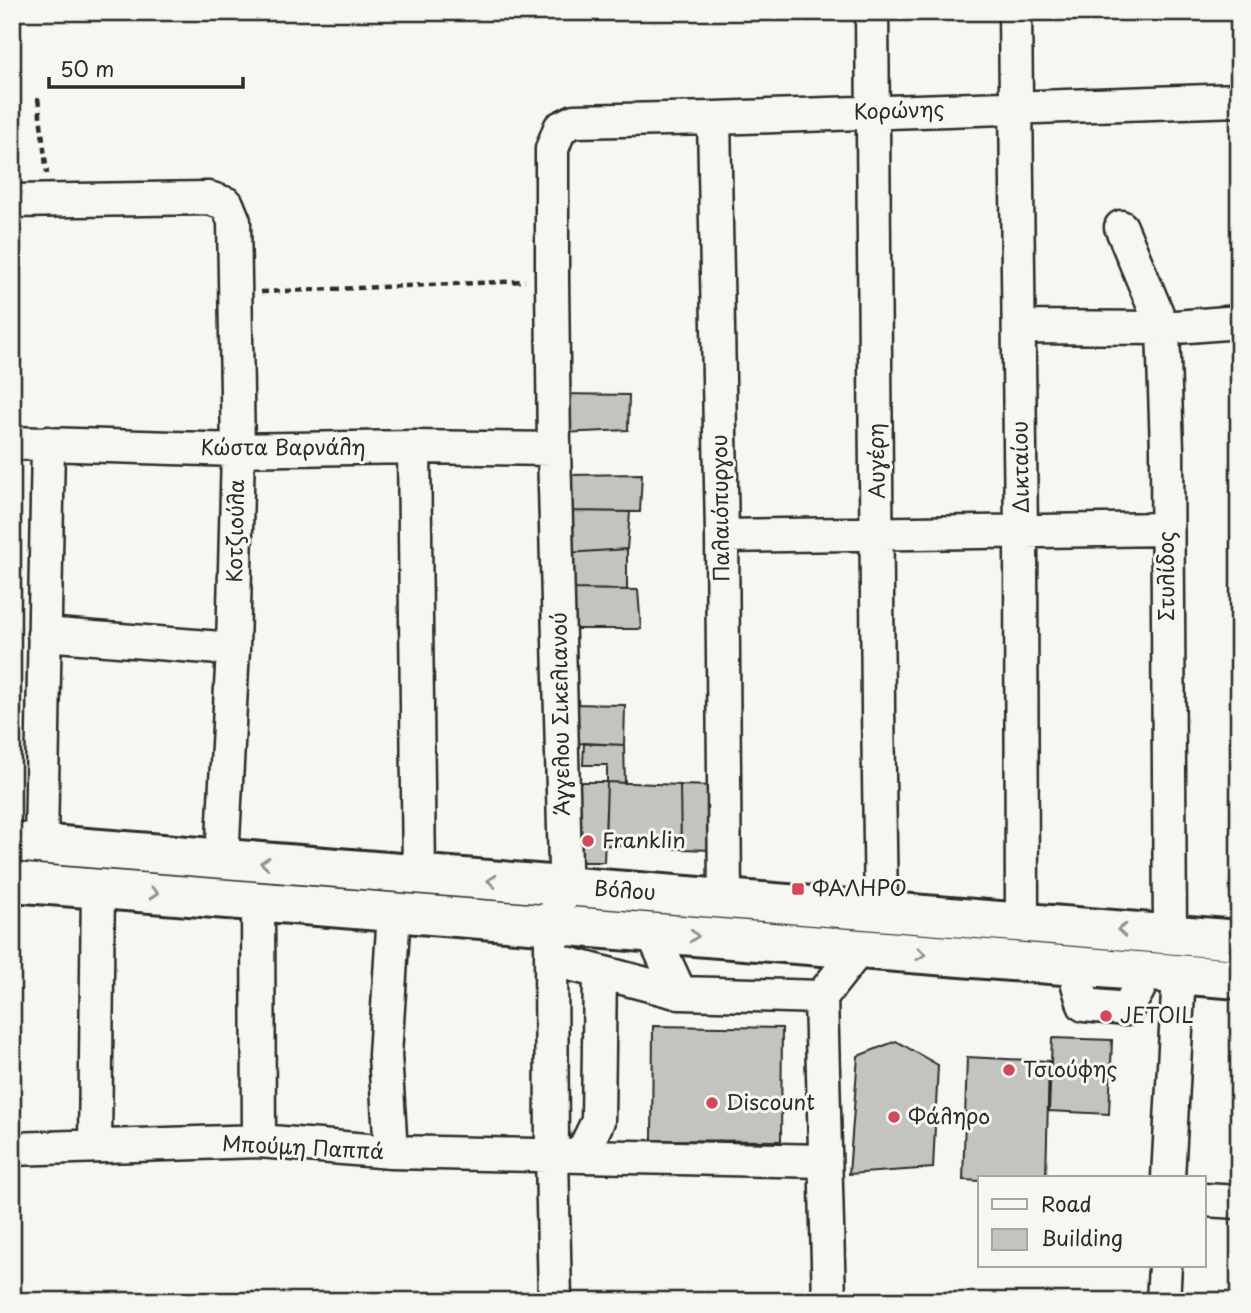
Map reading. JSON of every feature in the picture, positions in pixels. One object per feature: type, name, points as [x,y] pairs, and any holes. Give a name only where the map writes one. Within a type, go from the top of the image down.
[{"type":"main road","name":"Βόλου","points":[[27,843],[1239,940]]},
{"type":"main road","name":"Βόλου","points":[[12,882],[394,912],[552,942],[652,932],[1239,979]]},
{"type":"street","name":"Αυγέρη","points":[[872,12],[881,910]]},
{"type":"street","name":"Δικταίου","points":[[1015,12],[1022,922]]},
{"type":"street","name":"Κορώνης","points":[[560,128],[574,121],[1239,100]]},
{"type":"street","name":"Παλαιόπυργου","points":[[714,118],[722,536],[725,898]]},
{"type":"street","name":"Άγγελου Σικελιανού","points":[[555,1301],[566,1156],[552,942],[565,867],[552,280],[552,149],[560,128]]},
{"type":"street","name":"Κοτζιούλα","points":[[51,201],[209,198],[228,204],[234,221],[238,450],[233,649],[222,859]]},
{"type":"street","points":[[12,201],[51,201]]},
{"type":"street","name":"Στυλίδος","points":[[1121,228],[1163,328],[1167,450],[1170,934]]},
{"type":"street","points":[[1019,327],[1163,328],[1239,322]]},
{"type":"street","name":"Κώστα Βαρνάλη","points":[[12,443],[238,450],[414,447],[554,449]]},
{"type":"street","points":[[27,843],[44,634],[48,443]]},
{"type":"street","points":[[414,447],[419,875]]},
{"type":"street","points":[[722,536],[1167,529]]},
{"type":"street","points":[[44,634],[233,649]]},
{"type":"street","points":[[95,1146],[98,889]]},
{"type":"street","points":[[258,902],[259,1141]]},
{"type":"street","points":[[391,1153],[384,1055],[394,912]]},
{"type":"street","points":[[652,932],[680,993]]},
{"type":"street","points":[[552,942],[600,972],[680,993],[821,997]]},
{"type":"street","points":[[829,1301],[821,997],[859,949]]},
{"type":"street","points":[[566,1156],[598,1121],[600,972]]},
{"type":"street","points":[[1168,1176],[1179,974]]},
{"type":"street","points":[[1078,985],[1084,1005],[1128,1009],[1139,988]]},
{"type":"street","name":"Μπούμη Παππά","points":[[12,1149],[259,1141],[391,1153],[825,1161]]},
{"type":"street","points":[[1206,1200],[1239,1202]]},
{"type":"street","points":[[1163,1301],[1165,1268]]},
{"type":"path","points":[[38,98],[51,201]]},
{"type":"path","points":[[235,293],[552,280]]},
{"type":"building","points":[[562,394],[629,395],[628,430],[562,433]]},
{"type":"building","points":[[642,474],[640,512],[569,511],[569,475]]},
{"type":"building","points":[[569,511],[630,512],[627,549],[567,553]]},
{"type":"building","points":[[627,549],[627,590],[567,589],[567,553]]},
{"type":"building","points":[[567,589],[638,590],[641,629],[568,629]]},
{"type":"building","points":[[570,704],[625,705],[624,745],[572,743]]},
{"type":"building","points":[[584,743],[624,745],[625,783],[607,782],[607,765],[583,765]]},
{"type":"building","points":[[574,782],[607,782],[604,862],[572,862]]},
{"type":"building","points":[[607,782],[680,785],[681,849],[605,845]]},
{"type":"building","points":[[680,785],[713,786],[713,850],[681,849]]},
{"type":"building","points":[[653,1026],[782,1028],[781,1141],[652,1140]]},
{"type":"building","points":[[1052,1038],[1112,1040],[1109,1114],[1049,1111]]},
{"type":"building","name":"Φάληρο","points":[[896,1041],[938,1065],[933,1168],[849,1174],[858,1056]]},
{"type":"building","points":[[967,1057],[1049,1061],[1046,1176],[978,1176],[978,1181],[963,1180]]},
{"type":"place","name":"Franklin","points":[[588,841]]},
{"type":"place","name":"ΦΑΛΗΡΟ","points":[[798,889]]},
{"type":"place","name":"JETOIL","points":[[1106,1016]]},
{"type":"place","name":"Τσιούφης","points":[[1009,1070]]},
{"type":"place","name":"Discount","points":[[712,1103]]},
{"type":"place","name":"Φάληρο","points":[[894,1117]]}]
